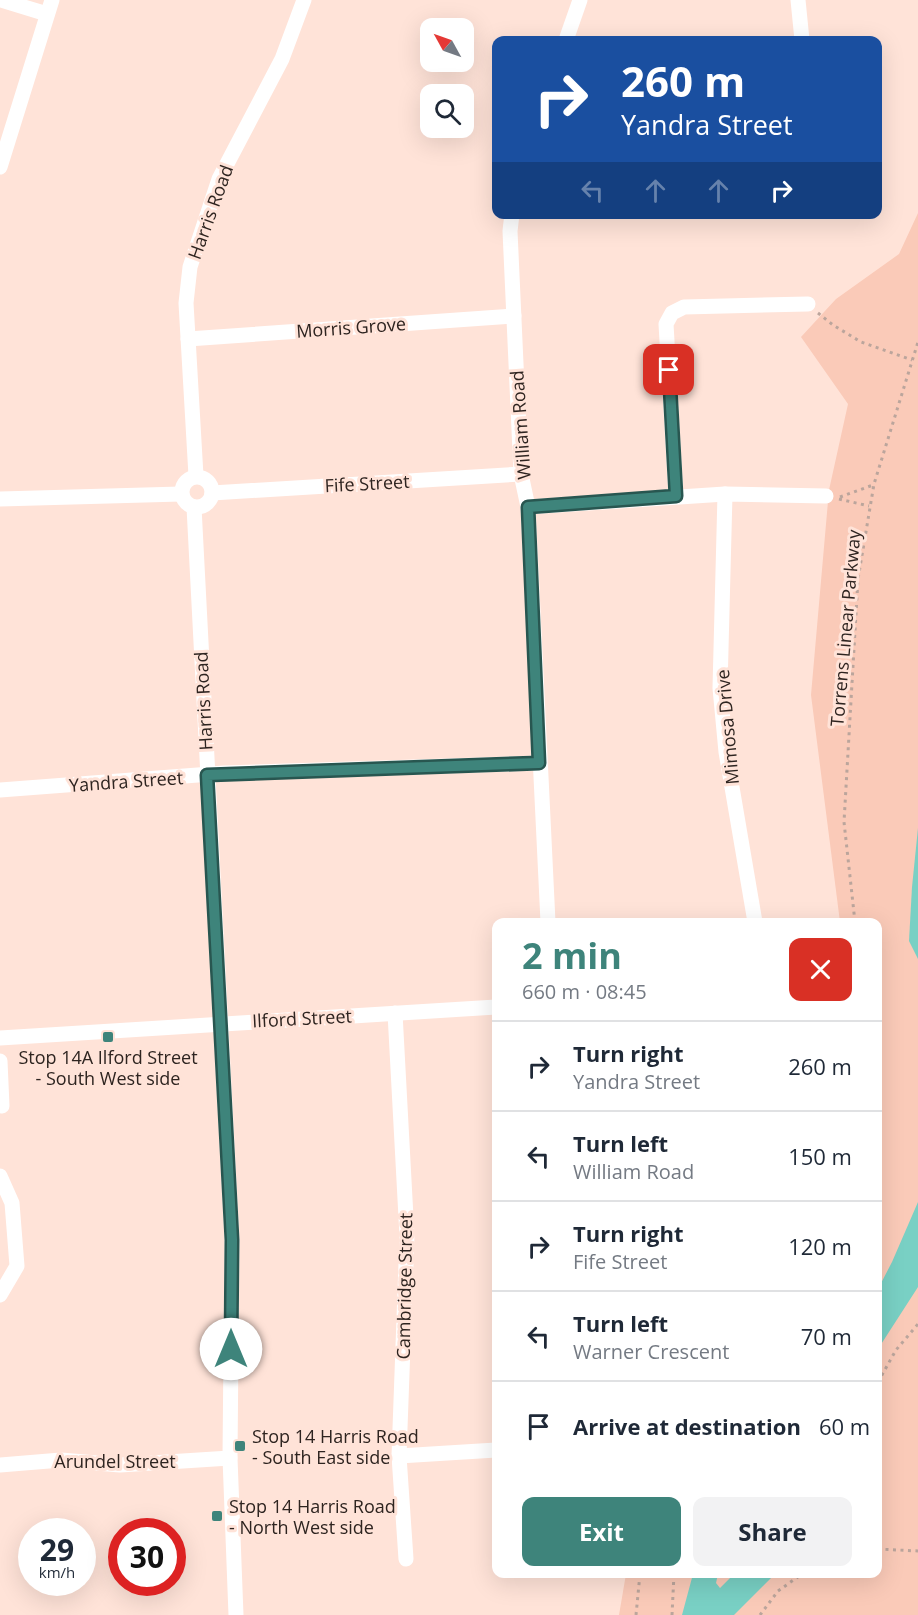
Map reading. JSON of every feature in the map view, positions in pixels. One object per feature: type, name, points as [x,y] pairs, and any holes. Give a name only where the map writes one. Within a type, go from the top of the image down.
[{"type":"street","points":[[0,167],[49,7],[1,0]]},
{"type":"street","name":"Harris Road","points":[[196,476],[188,339],[187,284],[190,267],[219,179],[282,59],[304,0]]},
{"type":"street","points":[[567,36],[580,0]]},
{"type":"street","points":[[798,0],[802,36]]},
{"type":"street","name":"William Road","points":[[511,219],[510,231],[521,474],[528,507],[548,918]]},
{"type":"street","points":[[676,496],[666,324],[672,314],[684,307],[808,304]]},
{"type":"street","name":"Morris Grove","points":[[188,339],[514,316]]},
{"type":"street","name":"Fife Street","points":[[212,492],[521,474]]},
{"type":"street","points":[[196,476],[209,482],[212,492],[211,498],[205,505],[194,507],[184,501],[181,494],[182,487],[188,479],[196,476]]},
{"type":"street","points":[[0,499],[181,494]]},
{"type":"street","points":[[528,507],[725,494],[826,496]]},
{"type":"street","name":"Mimosa Drive","points":[[725,494],[720,688],[726,752],[754,918]]},
{"type":"street","name":"Harris Road","points":[[194,507],[232,1240],[230,1458],[236,1615]]},
{"type":"street","name":"Yandra Street","points":[[0,790],[207,775],[539,763]]},
{"type":"street","name":"Ilford Street","points":[[0,1038],[492,1007]]},
{"type":"street","name":"Cambridge Street","points":[[394,1013],[407,1236],[399,1456],[406,1559]]},
{"type":"street","points":[[0,1061],[2,1106]]},
{"type":"street","points":[[0,1176],[12,1203],[17,1266],[0,1295]]},
{"type":"street","points":[[399,1456],[492,1450]]},
{"type":"street","name":"Arundel Street","points":[[0,1465],[61,1460],[120,1465],[230,1458]]},
{"type":"path","points":[[808,304],[833,325],[861,342],[912,360]]},
{"type":"path","name":"Torrens Linear Parkway","points":[[855,918],[844,822],[858,579],[874,484],[918,342]]},
{"type":"path","points":[[869,506],[836,498],[874,484]]},
{"type":"path","points":[[882,1375],[896,1350],[918,1324]]},
{"type":"path","points":[[882,1549],[918,1551]]},
{"type":"path","points":[[636,1615],[640,1578]]},
{"type":"path","points":[[672,1615],[674,1578]]},
{"type":"path","points":[[760,1615],[778,1591],[796,1578]]},
{"type":"shaded area","points":[[918,213],[918,1615],[619,1615],[625,1578],[882,1578],[882,918],[839,918],[811,695],[829,490],[848,404],[801,337],[836,299],[899,254]]},
{"type":"water","points":[[918,828],[918,959],[909,941]]},
{"type":"water","points":[[918,1202],[918,1287],[882,1343],[882,1281]]},
{"type":"water","points":[[692,1578],[717,1578],[716,1583],[720,1588],[730,1578],[771,1578],[734,1615],[682,1615]]},
{"type":"place","name":"Stop 14A Ilford Street - South West side","points":[[108,1037]]},
{"type":"place","name":"Stop 14 Harris Road - South East side","points":[[240,1446]]},
{"type":"place","name":"Stop 14 Harris Road - North West side","points":[[217,1516]]},
{"type":"route","points":[[231,1349],[232,1240],[207,775],[539,763],[528,507],[676,496],[669,370]]}]
